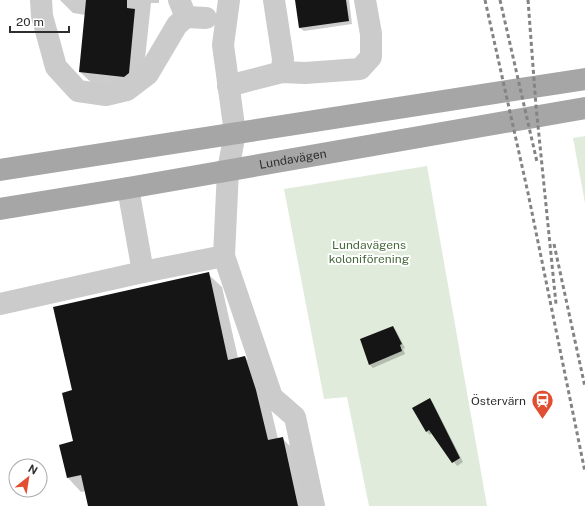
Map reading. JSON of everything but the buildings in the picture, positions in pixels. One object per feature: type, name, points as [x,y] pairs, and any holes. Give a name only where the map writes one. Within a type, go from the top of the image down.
[{"type":"main road","points":[[0,170],[585,79]]},
{"type":"main road","name":"Lundavägen","points":[[0,209],[585,108]]},
{"type":"lane","points":[[41,0],[42,16],[56,67],[78,91],[106,95],[127,90],[148,74],[177,25],[194,9],[223,45]]},
{"type":"lane","points":[[274,0],[283,59],[282,72]]},
{"type":"lane","points":[[228,86],[282,72],[305,73],[360,69],[371,57],[371,34],[365,0]]},
{"type":"lane","points":[[228,4],[223,45],[235,133],[228,170],[224,256],[272,396],[295,417],[314,506]]},
{"type":"lane","points":[[128,188],[143,272]]},
{"type":"lane","points":[[0,304],[143,272],[224,256]]},
{"type":"green space","points":[[585,136],[585,203],[573,138]]},
{"type":"green space","name":"Lundavägens koloniförening","points":[[427,166],[487,506],[369,506],[347,397],[324,399],[284,189]]},
{"type":"railway","points":[[485,0],[528,193],[585,472]]},
{"type":"railway","points":[[500,0],[537,162]]},
{"type":"railway","points":[[528,0],[536,106],[556,304]]},
{"type":"railway","points":[[554,244],[585,387]]},
{"type":"place","name":"Östervärn","points":[[542,420]]}]
